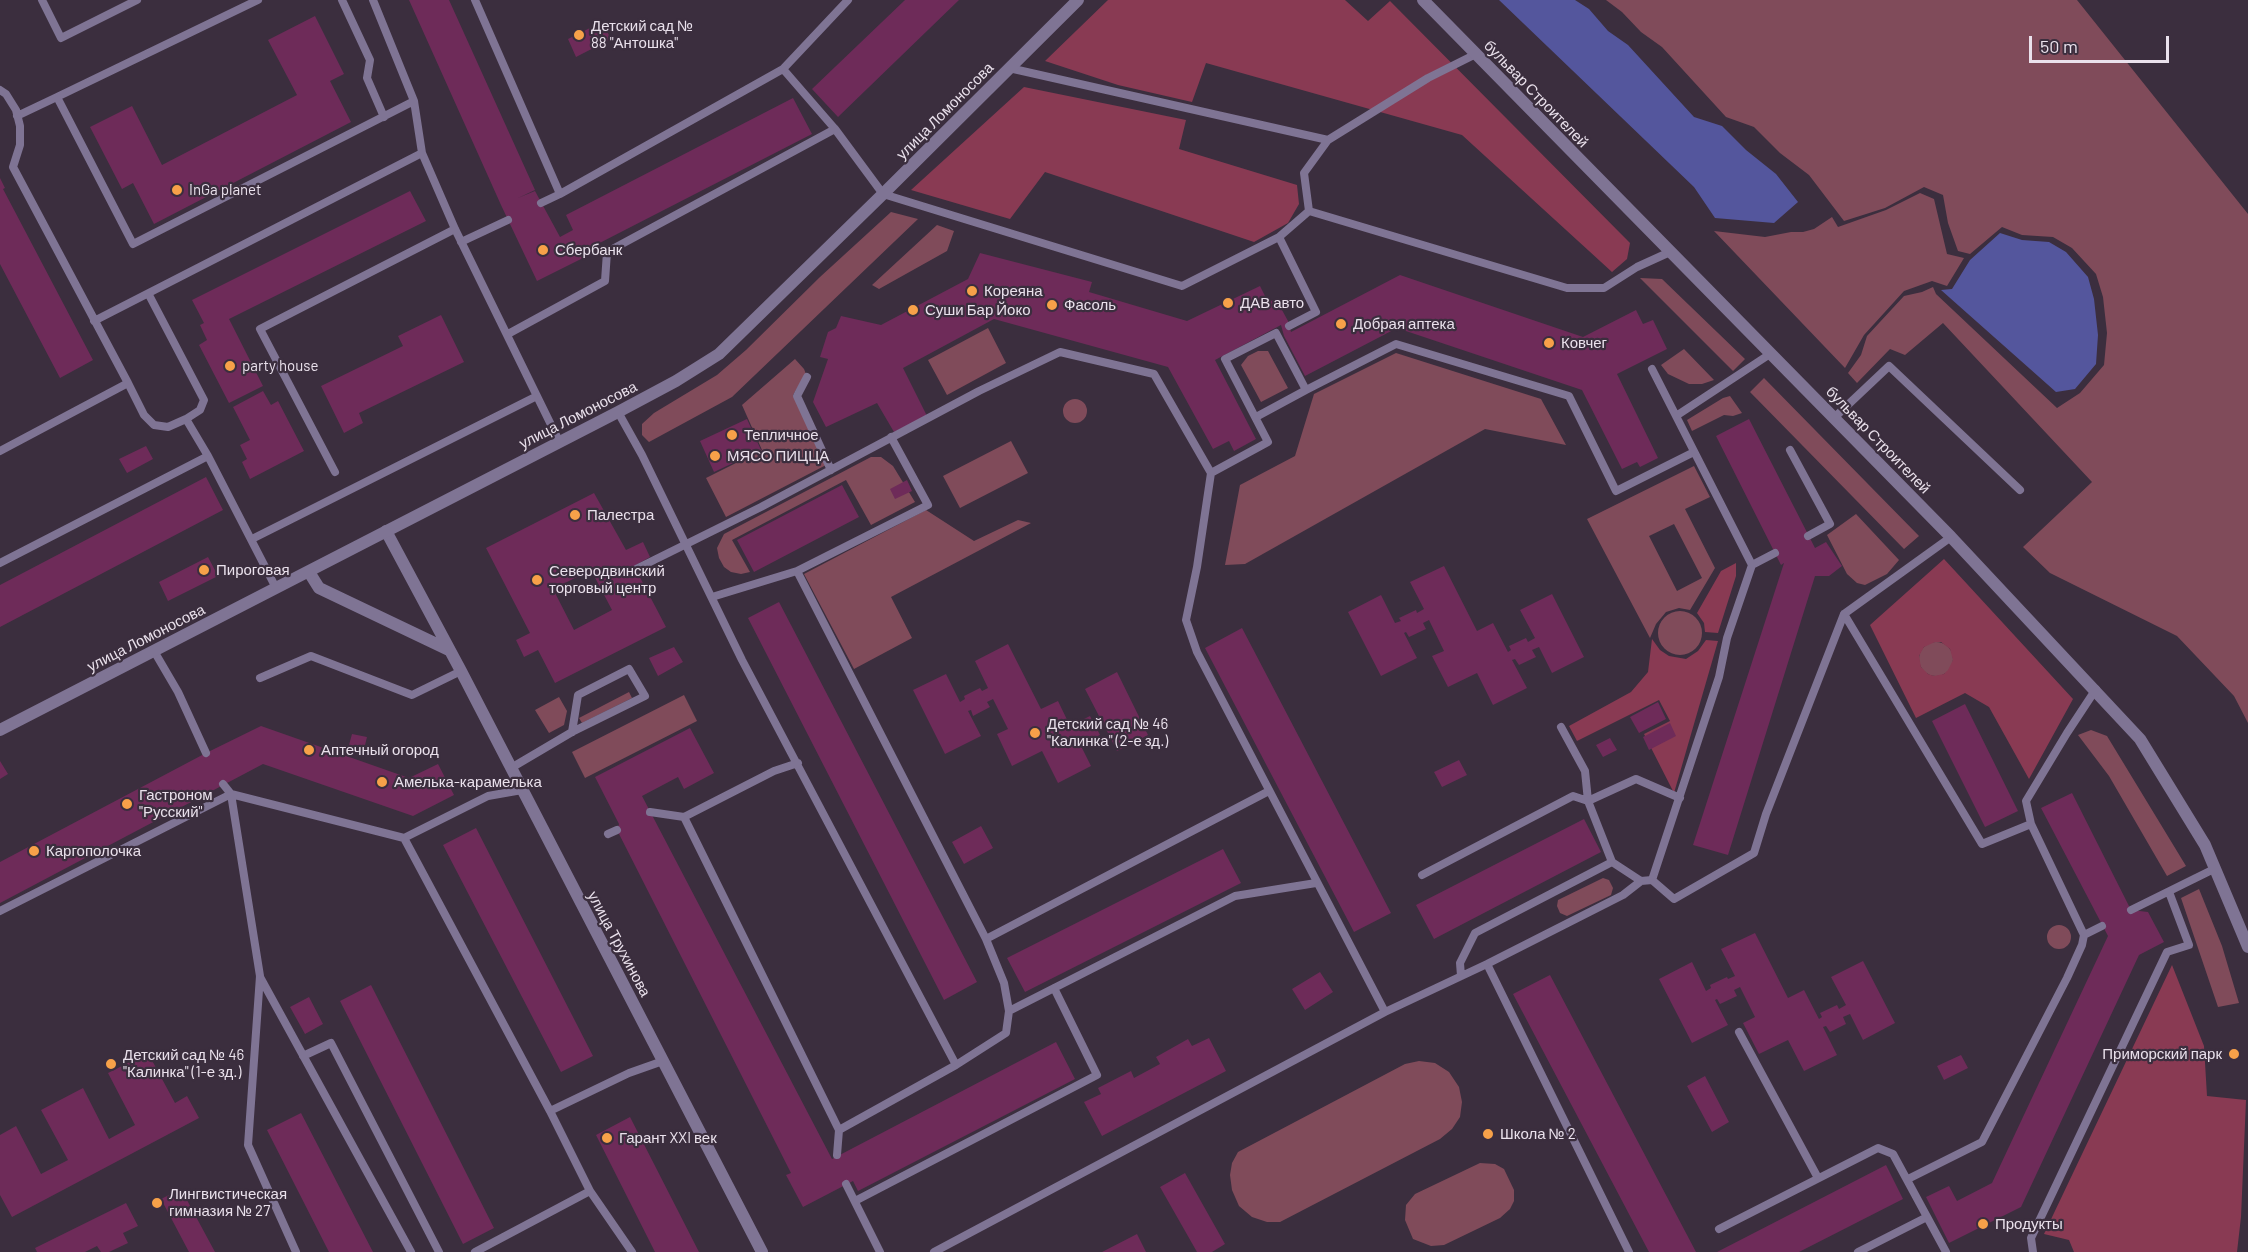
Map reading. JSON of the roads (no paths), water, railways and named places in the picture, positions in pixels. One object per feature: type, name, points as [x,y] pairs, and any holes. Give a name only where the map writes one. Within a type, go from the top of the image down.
[{"type":"street","name":"улица Ломоносова","points":[[0,730],[618,412],[676,381],[719,354],[1078,0]]},
{"type":"street","name":"бульвар Строителей","points":[[1423,0],[1770,354],[1835,417],[2096,689],[2140,739],[2184,810],[2216,868],[2248,947]]},
{"type":"street","name":"улица Трухинова","points":[[386,531],[762,1252]]},
{"type":"street","points":[[309,572],[319,588],[449,650]]},
{"type":"lane","points":[[42,0],[61,38],[137,0]]},
{"type":"lane","points":[[17,116],[258,0]]},
{"type":"lane","points":[[342,0],[370,60],[367,78],[384,117]]},
{"type":"lane","points":[[373,0],[414,101],[422,153],[454,230],[508,334],[559,441]]},
{"type":"lane","points":[[475,0],[560,194]]},
{"type":"lane","points":[[541,203],[783,69],[848,0]]},
{"type":"lane","points":[[1309,211],[1304,173],[1328,140],[1428,78],[1476,54]]},
{"type":"lane","points":[[1009,68],[1328,140]]},
{"type":"lane","points":[[783,69],[835,129],[883,194],[1182,286],[1279,237],[1309,211]]},
{"type":"lane","points":[[0,90],[6,94],[20,126],[20,145],[13,167],[144,416],[154,425],[168,427],[200,410],[204,400],[149,295]]},
{"type":"lane","points":[[57,97],[133,244],[414,101]]},
{"type":"lane","points":[[508,334],[605,281],[607,252],[835,129]]},
{"type":"lane","points":[[94,321],[149,295],[422,153]]},
{"type":"lane","points":[[1309,211],[1567,288],[1604,288],[1636,267],[1670,252]]},
{"type":"lane","points":[[461,242],[508,220]]},
{"type":"lane","points":[[335,472],[260,329],[454,230]]},
{"type":"lane","points":[[1211,473],[1268,442],[1225,359],[1316,312],[1279,237]]},
{"type":"lane","points":[[1282,329],[1306,390]]},
{"type":"lane","points":[[1256,417],[1396,344],[1569,396],[1616,491],[1694,452]]},
{"type":"lane","points":[[636,569],[831,470],[979,391],[1060,352],[1154,374],[1211,473],[1197,567],[1186,620],[1197,652],[1385,1012]]},
{"type":"lane","points":[[1676,416],[1770,354]]},
{"type":"lane","points":[[1835,417],[1889,366],[2020,490]]},
{"type":"lane","points":[[1652,369],[1752,565]]},
{"type":"lane","points":[[807,377],[797,396],[831,470]]},
{"type":"lane","points":[[0,451],[128,383]]},
{"type":"lane","points":[[252,539],[537,396]]},
{"type":"lane","points":[[618,412],[642,455],[742,660],[956,1065]]},
{"type":"lane","points":[[186,419],[208,456],[276,588]]},
{"type":"lane","points":[[712,597],[796,571],[928,505],[891,437]]},
{"type":"lane","points":[[1790,450],[1830,524],[1808,536]]},
{"type":"lane","points":[[0,563],[208,456]]},
{"type":"lane","points":[[934,1252],[1385,1012],[1487,964],[1623,895],[1641,881],[1652,880],[1674,899],[1754,853],[1766,814],[1844,614],[1951,537]]},
{"type":"lane","points":[[1652,880],[1719,676],[1727,638],[1752,565],[1775,553]]},
{"type":"lane","points":[[796,571],[986,939],[1004,983],[1009,1011],[1006,1033],[956,1065],[839,1130]]},
{"type":"lane","points":[[1844,614],[1982,844],[2031,824]]},
{"type":"lane","points":[[154,651],[178,692],[206,753]]},
{"type":"lane","points":[[260,678],[311,656],[412,695],[461,671]]},
{"type":"lane","points":[[511,768],[572,732],[645,696],[630,669],[578,695],[572,732]]},
{"type":"lane","points":[[1908,1179],[1982,1142],[2082,945],[2084,934],[2031,824],[2026,801],[2096,689]]},
{"type":"lane","points":[[1561,726],[1585,771],[1588,801],[1612,862],[1641,881]]},
{"type":"lane","points":[[650,812],[684,817],[774,771],[798,763]]},
{"type":"lane","points":[[1422,875],[1573,796],[1588,801],[1636,779],[1680,798]]},
{"type":"lane","points":[[223,784],[231,794],[260,976],[248,1145],[296,1252]]},
{"type":"lane","points":[[0,911],[231,794],[404,838],[488,796],[522,790]]},
{"type":"lane","points":[[986,939],[1269,791]]},
{"type":"lane","points":[[684,817],[839,1130],[837,1155]]},
{"type":"lane","points":[[608,834],[617,830]]},
{"type":"lane","points":[[404,838],[550,1111],[590,1191],[632,1252]]},
{"type":"lane","points":[[1461,976],[1460,963],[1475,933],[1612,862]]},
{"type":"lane","points":[[2131,910],[2216,868]]},
{"type":"lane","points":[[1009,1011],[1235,897],[1316,883]]},
{"type":"lane","points":[[2033,1252],[2031,1238],[2167,952],[2189,945],[2169,892]]},
{"type":"lane","points":[[2084,934],[2102,926]]},
{"type":"lane","points":[[1487,964],[1629,1252]]},
{"type":"lane","points":[[260,976],[411,1252]]},
{"type":"lane","points":[[855,1201],[1097,1075],[1054,988]]},
{"type":"lane","points":[[1739,1032],[1818,1178]]},
{"type":"lane","points":[[303,1056],[331,1043],[439,1252]]},
{"type":"lane","points":[[550,1111],[629,1072],[663,1061]]},
{"type":"lane","points":[[1719,1229],[1878,1148],[1893,1154],[1946,1252]]},
{"type":"lane","points":[[846,1184],[880,1252]]},
{"type":"lane","points":[[475,1252],[590,1191]]},
{"type":"lane","points":[[1858,1252],[1927,1216]]},
{"type":"place","name":"Детский сад № 88 \"Антошка\"","points":[[579,35]]},
{"type":"place","name":"InGa planet","points":[[177,190]]},
{"type":"place","name":"Сбербанк","points":[[543,250]]},
{"type":"place","name":"Кореяна","points":[[972,291]]},
{"type":"place","name":"ДАВ авто","points":[[1228,303]]},
{"type":"place","name":"Фасоль","points":[[1052,305]]},
{"type":"place","name":"Суши Бар Йоко","points":[[913,310]]},
{"type":"place","name":"Добрая аптека","points":[[1341,324]]},
{"type":"place","name":"Ковчег","points":[[1549,343]]},
{"type":"place","name":"party house","points":[[230,366]]},
{"type":"place","name":"Тепличное","points":[[732,435]]},
{"type":"place","name":"МЯСО ПИЦЦА","points":[[715,456]]},
{"type":"place","name":"Палестра","points":[[575,515]]},
{"type":"place","name":"Пироговая","points":[[204,570]]},
{"type":"place","name":"Северодвинский торговый центр","points":[[537,580]]},
{"type":"place","name":"Детский сад № 46 \"Калинка\" (2-е зд.)","points":[[1035,733]]},
{"type":"place","name":"Аптечный огород","points":[[309,750]]},
{"type":"place","name":"Амелька-карамелька","points":[[382,782]]},
{"type":"place","name":"Гастроном \"Русский\"","points":[[127,804]]},
{"type":"place","name":"Каргополочка","points":[[34,851]]},
{"type":"place","name":"Приморский парк","points":[[2234,1054]]},
{"type":"place","name":"Детский сад № 46 \"Калинка\" (1-е зд.)","points":[[111,1064]]},
{"type":"place","name":"Школа № 2","points":[[1488,1134]]},
{"type":"place","name":"Гарант XXI век","points":[[607,1138]]},
{"type":"place","name":"Лингвистическая гимназия № 27","points":[[157,1203]]},
{"type":"place","name":"Продукты","points":[[1983,1224]]}]
